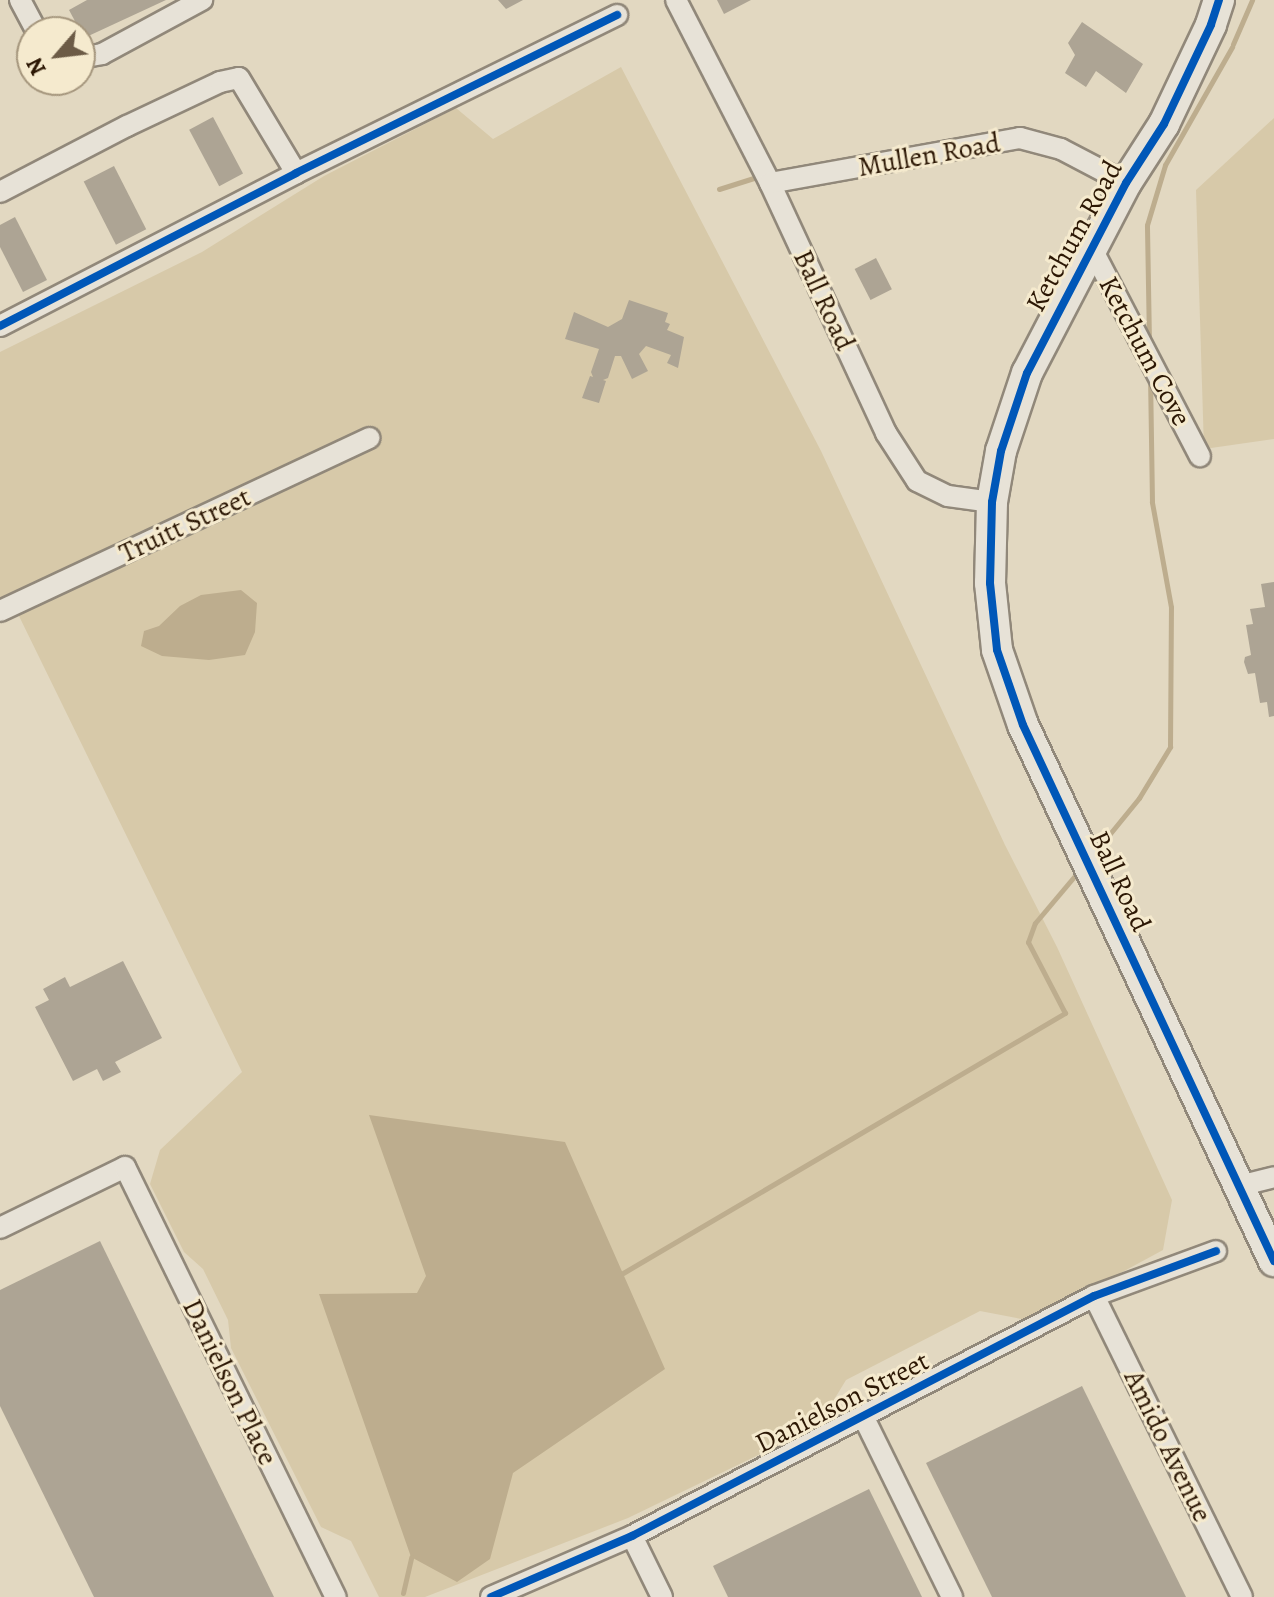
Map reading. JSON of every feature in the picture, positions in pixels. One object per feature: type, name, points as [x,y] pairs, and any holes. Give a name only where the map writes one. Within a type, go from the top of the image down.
[{"type":"main road","name":"Ketchum Road","points":[[992,502],[1001,451],[1027,373],[1126,183],[1164,124],[1211,25],[1219,0]]},
{"type":"main road","name":"Ball Road","points":[[992,502],[990,583],[997,650],[1023,725],[1274,1261]]},
{"type":"street","points":[[96,55],[202,0]]},
{"type":"street","name":"Ball Road","points":[[676,0],[766,176],[886,433],[917,481],[948,496],[992,502]]},
{"type":"street","points":[[0,326],[296,173],[617,15]]},
{"type":"street","points":[[0,192],[140,120],[220,82],[239,78],[296,173]]},
{"type":"street","name":"Mullen Road","points":[[766,176],[1020,138],[1061,149],[1126,183]]},
{"type":"street","name":"Ketchum Cove","points":[[1091,247],[1200,456]]},
{"type":"street","name":"Truitt Street","points":[[0,611],[369,438]]},
{"type":"street","name":"Danielson Place","points":[[0,1228],[125,1167],[336,1597]]},
{"type":"street","points":[[1239,1186],[1274,1177]]},
{"type":"street","name":"Danielson Street","points":[[491,1597],[632,1536],[1094,1296],[1216,1251]]},
{"type":"street","name":"Amido Avenue","points":[[1094,1296],[1242,1597]]},
{"type":"street","points":[[863,1416],[952,1597]]},
{"type":"street","points":[[632,1536],[662,1597]]},
{"type":"shaded area","points":[[621,67],[821,451],[1005,845],[1057,947],[1172,1200],[1163,1250],[1032,1321],[980,1311],[846,1380],[818,1426],[628,1518],[425,1597],[379,1597],[351,1541],[321,1527],[231,1348],[228,1320],[203,1269],[184,1252],[150,1184],[160,1150],[242,1072],[18,614],[0,620],[0,352],[202,252],[324,176],[456,108],[493,139]]},
{"type":"shaded area","points":[[1274,118],[1274,439],[1204,449],[1196,190]]},
{"type":"shaded area","points":[[241,590],[257,603],[255,632],[245,655],[209,660],[162,656],[141,646],[144,631],[159,626],[180,606],[201,595]]},
{"type":"shaded area","points":[[369,1115],[565,1142],[665,1369],[513,1473],[490,1559],[457,1582],[411,1557],[319,1294],[417,1293],[426,1276]]},
{"type":"building","points":[[87,0],[166,0],[96,32],[96,16],[72,16],[69,10]]},
{"type":"building","points":[[498,0],[523,0],[506,9]]},
{"type":"building","points":[[717,0],[751,0],[724,14]]},
{"type":"building","points":[[1082,22],[1143,64],[1126,93],[1096,71],[1086,87],[1065,73],[1075,55],[1068,43]]},
{"type":"building","points":[[213,117],[243,174],[219,186],[189,130]]},
{"type":"building","points":[[114,166],[146,229],[116,245],[84,181]]},
{"type":"building","points":[[15,217],[47,280],[23,292],[0,247],[0,225]]},
{"type":"building","points":[[876,258],[892,289],[871,300],[855,269]]},
{"type":"building","points":[[629,300],[668,313],[665,322],[670,324],[667,330],[684,337],[678,368],[667,363],[671,355],[646,346],[639,354],[648,371],[632,379],[621,356],[615,356],[608,378],[603,380],[606,381],[599,403],[582,398],[590,376],[593,377],[591,372],[599,349],[565,339],[574,312],[608,327],[622,319]]},
{"type":"building","points":[[1274,582],[1274,716],[1269,717],[1267,702],[1260,703],[1255,673],[1248,674],[1244,662],[1245,657],[1251,655],[1246,625],[1253,624],[1250,609],[1265,607],[1261,584]]},
{"type":"building","points":[[123,961],[162,1038],[115,1062],[121,1072],[103,1081],[97,1069],[73,1081],[35,1007],[49,1000],[43,989],[65,977],[70,987]]},
{"type":"building","points":[[100,1241],[274,1597],[94,1597],[0,1406],[0,1290]]},
{"type":"building","points":[[1082,1386],[1186,1597],[992,1597],[926,1463]]},
{"type":"building","points":[[869,1489],[922,1597],[728,1597],[713,1566]]},
{"type":"waterway","points":[[1233,44],[1252,0]]},
{"type":"waterway","points":[[1149,342],[1147,225],[1165,165],[1232,47]]},
{"type":"waterway","points":[[719,189],[760,176]]},
{"type":"waterway","points":[[1095,852],[1139,798],[1170,747],[1171,607],[1152,502],[1150,376]]},
{"type":"waterway","points":[[623,1273],[1065,1013],[1028,942],[1035,923],[1078,872]]},
{"type":"waterway","points":[[403,1593],[411,1557]]},
{"type":"cycle path","points":[[1219,0],[1211,25],[1164,124],[1126,183],[1027,373],[1001,451],[992,502],[990,583],[997,650],[1023,725],[1274,1261]]},
{"type":"cycle path","points":[[0,326],[296,173],[617,15]]},
{"type":"cycle path","points":[[491,1597],[632,1536],[1094,1296],[1216,1251]]}]
